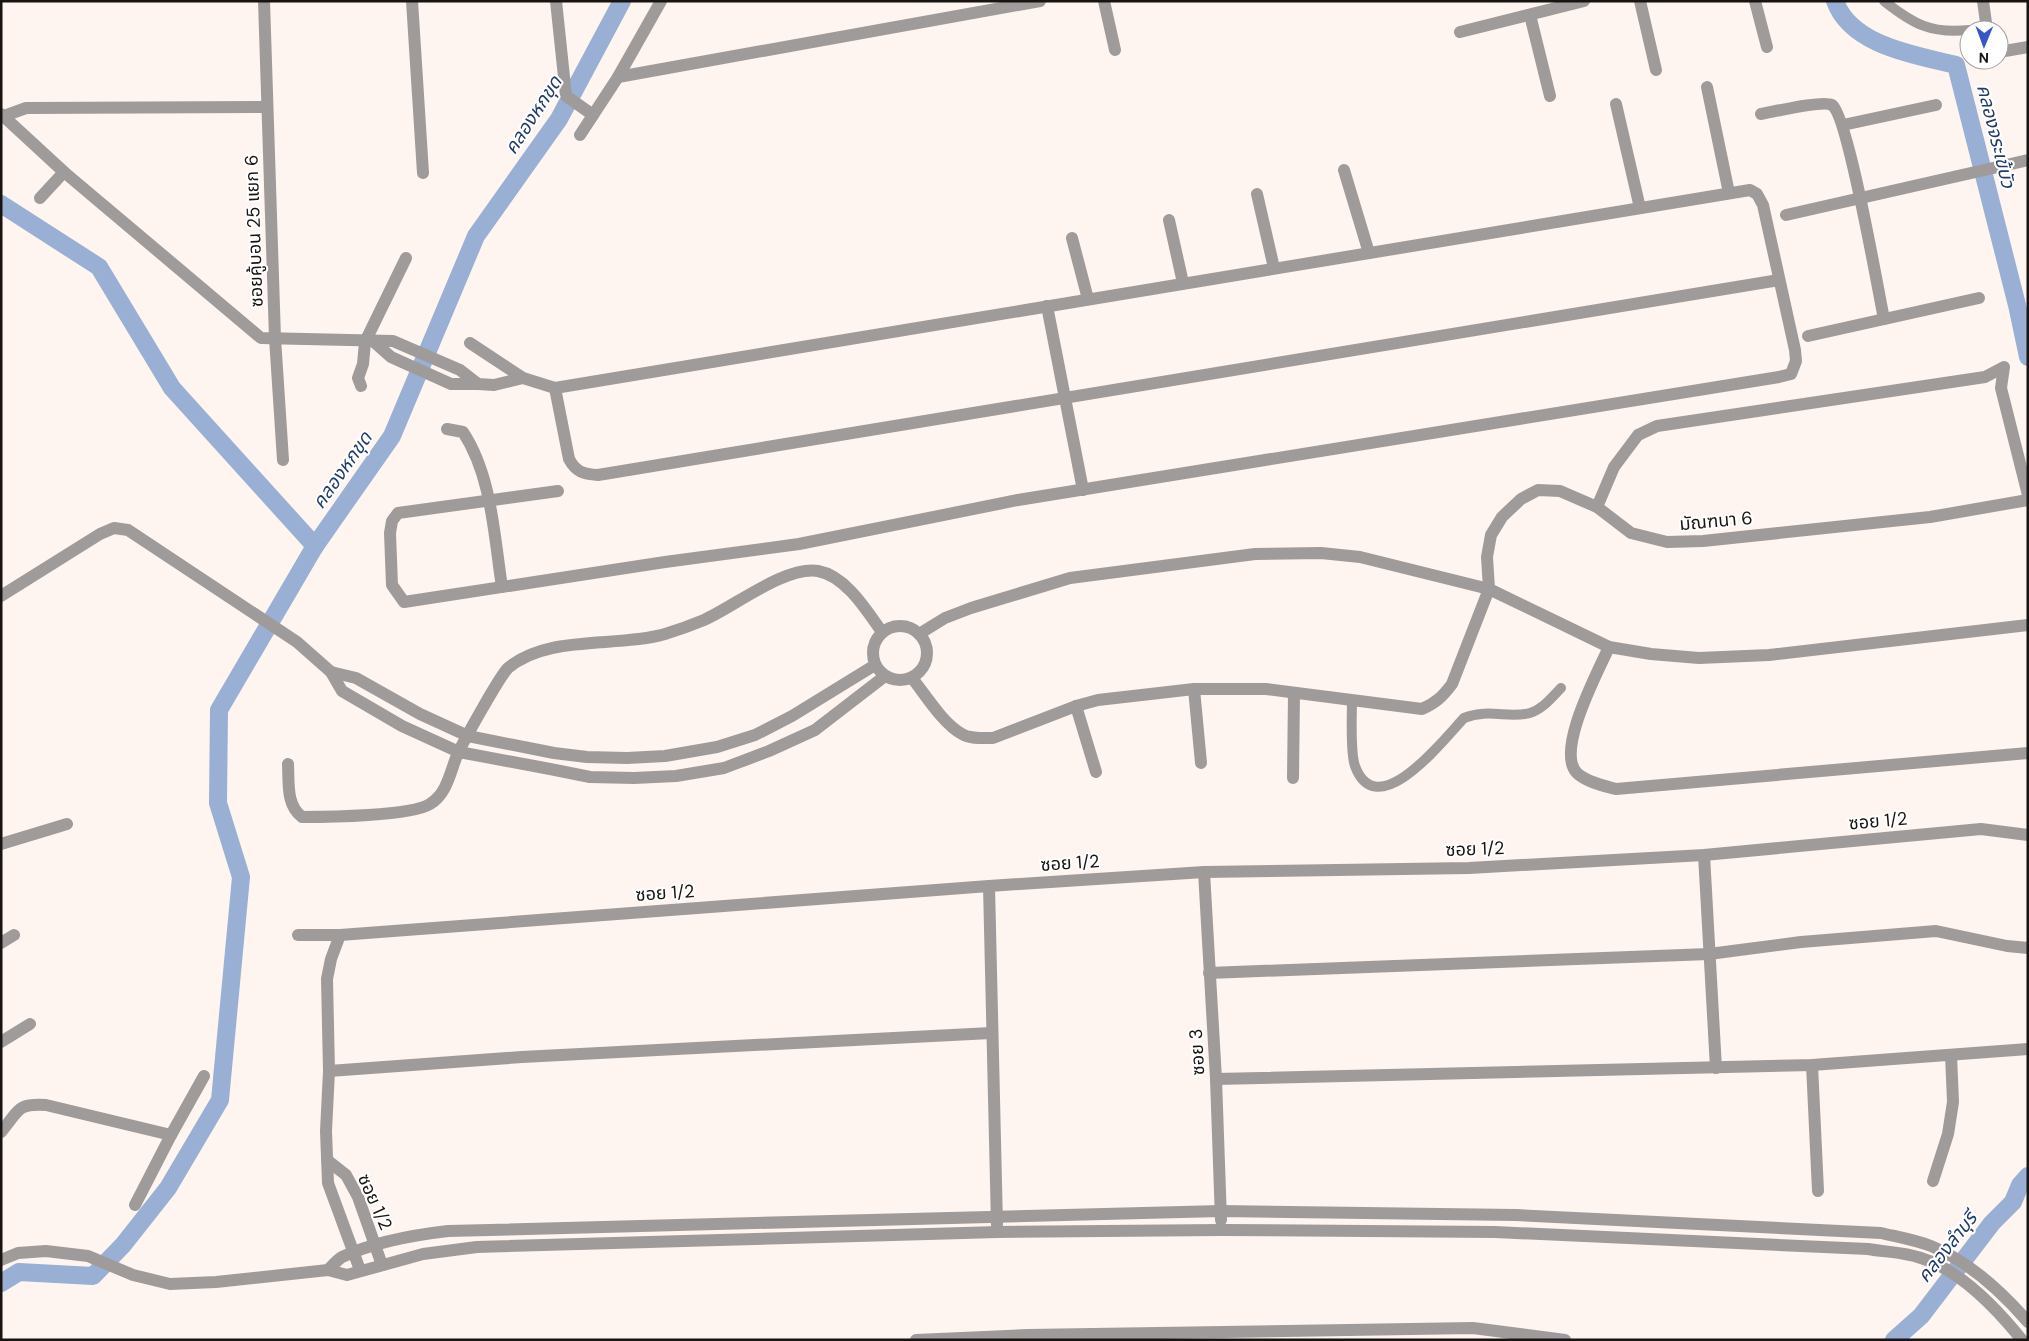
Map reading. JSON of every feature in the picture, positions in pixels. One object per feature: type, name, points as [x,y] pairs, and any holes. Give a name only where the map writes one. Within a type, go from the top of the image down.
[{"type":"street","name":"ซอยคู้บอน 25 แยก 6","points":[[264,1],[275,338],[283,460]]},
{"type":"street","points":[[412,1],[423,173]]},
{"type":"street","points":[[556,1],[566,96],[588,111]]},
{"type":"street","points":[[580,135],[588,111],[618,77],[661,1]]},
{"type":"street","points":[[618,77],[1040,1]]},
{"type":"street","points":[[1104,1],[1115,50]]},
{"type":"street","points":[[1460,32],[1584,1]]},
{"type":"street","points":[[1640,1],[1656,70]]},
{"type":"street","points":[[1755,1],[1767,47]]},
{"type":"street","points":[[1983,1],[1986,20]]},
{"type":"street","points":[[1530,15],[1550,96]]},
{"type":"street","points":[[2009,50],[2028,47]]},
{"type":"street","points":[[1707,87],[1729,193]]},
{"type":"street","points":[[1616,104],[1640,208]]},
{"type":"street","points":[[1761,114],[1826,104],[1836,109],[1843,125],[1860,199],[1884,319]]},
{"type":"street","points":[[1843,125],[1936,104]]},
{"type":"street","points":[[267,107],[26,108],[2,116],[64,172],[261,338],[393,342],[460,370],[478,384]]},
{"type":"street","points":[[1786,215],[2028,160]]},
{"type":"street","points":[[1344,170],[1369,253]]},
{"type":"street","points":[[40,198],[64,172]]},
{"type":"street","points":[[470,343],[523,378],[555,388],[1750,190],[1760,199],[1796,362],[1791,374],[1779,378],[1018,500],[799,544],[502,586],[404,602],[392,585],[390,533],[392,521],[398,513],[558,491]]},
{"type":"street","points":[[1257,194],[1274,268]]},
{"type":"street","points":[[1169,220],[1184,283]]},
{"type":"street","points":[[1072,238],[1088,299]]},
{"type":"street","points":[[361,386],[358,378],[369,341],[406,258]]},
{"type":"street","points":[[555,388],[569,459],[574,469],[588,474],[1065,398],[1779,280]]},
{"type":"street","points":[[1808,336],[1980,298]]},
{"type":"street","points":[[1047,306],[1083,490]]},
{"type":"street","points":[[369,341],[391,358],[452,384],[494,385],[523,378]]},
{"type":"street","points":[[1597,508],[1614,467],[1638,435],[1657,426],[1985,377],[2004,367],[2002,388],[2028,495]]},
{"type":"street","points":[[446,429],[464,432],[475,449],[488,502],[502,586]]},
{"type":"street","name":"มัณฑนา 6","points":[[1489,589],[1487,557],[1491,535],[1502,517],[1521,499],[1538,490],[1560,491],[1597,508],[1631,533],[1667,542],[1703,541],[1930,517],[2028,500]]},
{"type":"street","points":[[1,596],[100,534],[114,528],[128,530],[297,642],[330,672],[342,692],[402,726],[459,752],[582,775],[603,777],[676,776],[724,768],[769,751],[814,730],[885,676]]},
{"type":"street","points":[[920,634],[945,618],[971,608],[1070,578],[1255,554],[1321,554],[1360,557],[1489,589],[1609,647],[1651,654],[1699,658],[1769,655],[2028,625]]},
{"type":"street","points":[[288,764],[290,801],[294,811],[302,817],[410,811],[429,805],[443,793],[459,752],[508,668],[545,649],[663,634],[703,620],[780,579],[801,572],[816,571],[828,574],[856,597],[882,632]]},
{"type":"street","points":[[912,678],[952,727],[963,735],[993,738],[1076,706],[1098,700],[1194,689],[1266,689],[1422,709],[1438,700],[1452,684],[1489,589]]},
{"type":"street","points":[[901,626],[911,628],[920,634],[926,645],[927,658],[922,669],[912,678],[898,680],[885,676],[875,665],[872,654],[875,642],[882,632],[891,627],[901,626]]},
{"type":"street","points":[[1609,647],[1576,725],[1570,746],[1570,760],[1577,773],[1592,781],[1616,789],[2028,754]]},
{"type":"street","points":[[330,672],[356,678],[420,714],[468,736],[554,753],[605,758],[665,756],[728,743],[755,735],[792,716],[875,665]]},
{"type":"street","points":[[1194,689],[1201,763]]},
{"type":"street","points":[[1293,778],[1294,693]]},
{"type":"street","points":[[1076,706],[1096,772]]},
{"type":"street","points":[[728,743],[735,763]]},
{"type":"street","points":[[603,777],[605,758]]},
{"type":"street","points":[[1,844],[67,824]]},
{"type":"street","name":"ซอย 1/2","points":[[360,1270],[328,1183],[326,1131],[329,1072],[327,979],[331,958],[340,935],[989,886],[1204,872],[1470,868],[1704,855],[1981,829],[2028,835]]},
{"type":"street","points":[[1704,855],[1716,1068]]},
{"type":"street","name":"ซอย 3","points":[[1204,872],[1216,1079],[1221,1230]]},
{"type":"street","points":[[989,886],[991,1033],[998,1232]]},
{"type":"street","points":[[1210,973],[1709,954],[1801,942],[1936,931],[2006,946],[2028,948]]},
{"type":"street","points":[[1,943],[14,935]]},
{"type":"street","points":[[298,936],[340,935]]},
{"type":"street","points":[[1,1042],[30,1024]]},
{"type":"street","points":[[329,1072],[532,1057],[991,1033]]},
{"type":"street","points":[[1216,1079],[1812,1065],[2028,1049]]},
{"type":"street","points":[[1932,1180],[1948,1134],[1953,1102],[1951,1055]]},
{"type":"street","points":[[1812,1065],[1818,1191]]},
{"type":"street","points":[[135,1205],[204,1076]]},
{"type":"street","points":[[1,1132],[19,1109],[28,1104],[46,1105],[172,1135]]},
{"type":"street","name":"ซอย 1/2","points":[[327,1160],[346,1175],[358,1196],[382,1265]]},
{"type":"street","points":[[328,1270],[340,1258],[375,1246],[420,1234],[457,1231],[1221,1211],[1516,1215],[1820,1229],[1882,1234],[1931,1246],[1974,1271],[2002,1294],[2028,1322]]},
{"type":"street","points":[[1,1260],[18,1252],[46,1250],[88,1256],[133,1275],[170,1284],[216,1282],[328,1270],[347,1275],[440,1250],[478,1247],[998,1232],[1221,1230],[1495,1232],[1868,1249],[1922,1258],[1966,1283],[1999,1312],[2022,1340]]},
{"type":"street","points":[[916,1340],[1473,1328],[1565,1340]]},
{"type":"lane","points":[[1884,1],[1915,23],[1947,32],[1959,31]]},
{"type":"lane","points":[[1352,700],[1354,764],[1363,780],[1376,787],[1393,785],[1410,775],[1464,718],[1475,714],[1492,712],[1529,713],[1542,707],[1560,688]]},
{"type":"waterway","name":"คลองหกขุด","points":[[1,204],[99,267],[172,388],[315,546],[392,436],[476,236],[559,119],[622,1]]},
{"type":"waterway","name":"คลองจระเข้บัว","points":[[1835,1],[1843,16],[1855,29],[1870,38],[1904,52],[1956,65],[2017,305],[2028,357]]},
{"type":"waterway","points":[[1,1283],[19,1272],[93,1276],[123,1245],[168,1188],[220,1100],[241,877],[218,803],[219,710],[315,546]]},
{"type":"waterway","name":"คลองลำบุรี","points":[[1894,1340],[1921,1316],[1992,1223],[2013,1202],[2020,1185],[2028,1176]]}]
